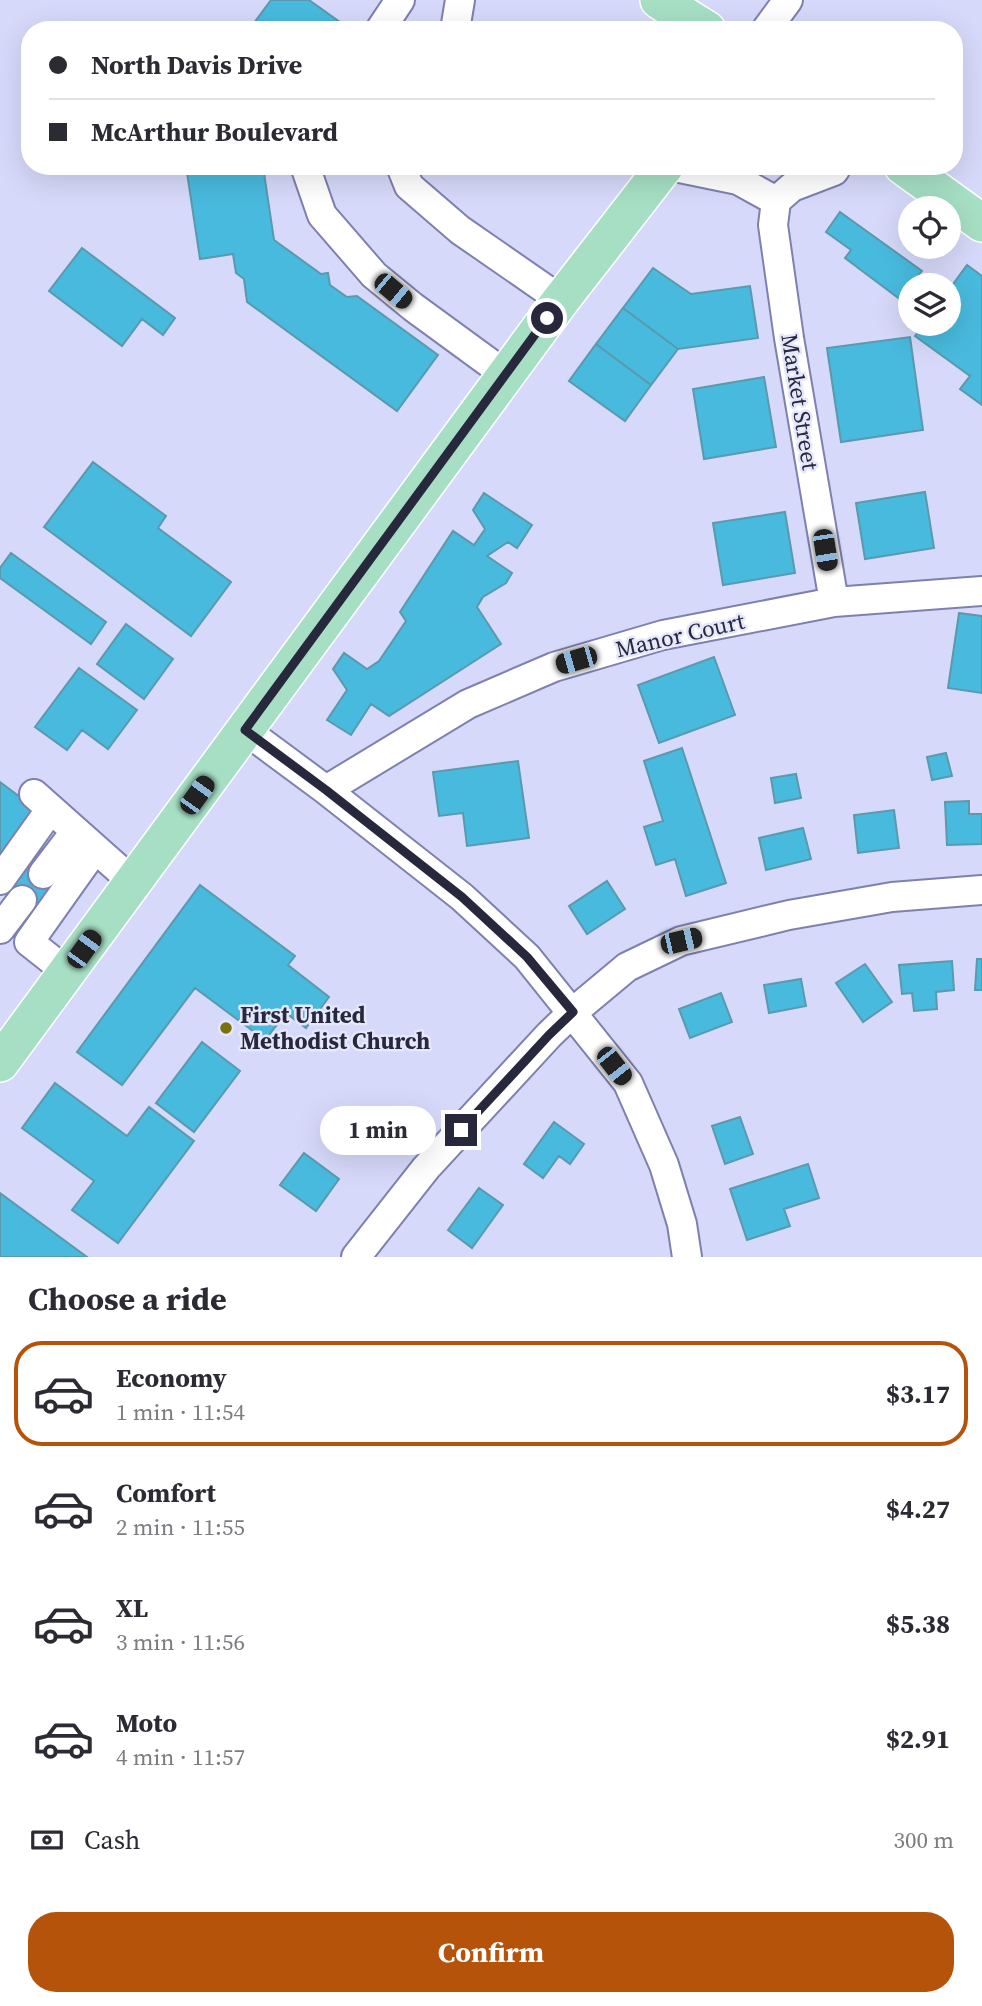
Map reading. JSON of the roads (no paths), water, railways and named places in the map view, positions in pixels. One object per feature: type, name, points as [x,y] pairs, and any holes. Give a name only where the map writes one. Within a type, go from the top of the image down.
[{"type":"main road","points":[[659,0],[693,21]]},
{"type":"main road","points":[[6,1043],[67,972],[561,300],[661,175]]},
{"type":"main road","points":[[915,175],[982,223]]},
{"type":"street","points":[[386,21],[400,0]]},
{"type":"street","points":[[456,21],[460,0]]},
{"type":"street","points":[[773,21],[788,0]]},
{"type":"street","points":[[307,175],[322,215],[374,275],[506,375]]},
{"type":"street","points":[[405,175],[410,186],[460,229],[561,300]]},
{"type":"street","points":[[713,175],[738,180],[776,201],[792,187],[824,175]]},
{"type":"street","name":"Market Street","points":[[776,201],[773,225],[787,327],[834,602]]},
{"type":"street","name":"Manor Court","points":[[326,790],[468,704],[554,667],[663,635],[834,602],[982,591]]},
{"type":"street","points":[[245,730],[462,897],[527,957],[628,1083],[664,1165],[682,1224],[687,1257]]},
{"type":"street","points":[[0,880],[42,802],[133,882]]},
{"type":"street","points":[[43,874],[85,840]]},
{"type":"street","points":[[29,942],[85,840]]},
{"type":"street","points":[[356,1257],[426,1168],[549,1035],[627,967],[681,941],[789,915],[892,897],[982,890]]},
{"type":"street","points":[[22,900],[1,926],[29,942],[67,972]]},
{"type":"place","name":"First United Methodist Church","points":[[226,1028]]}]
